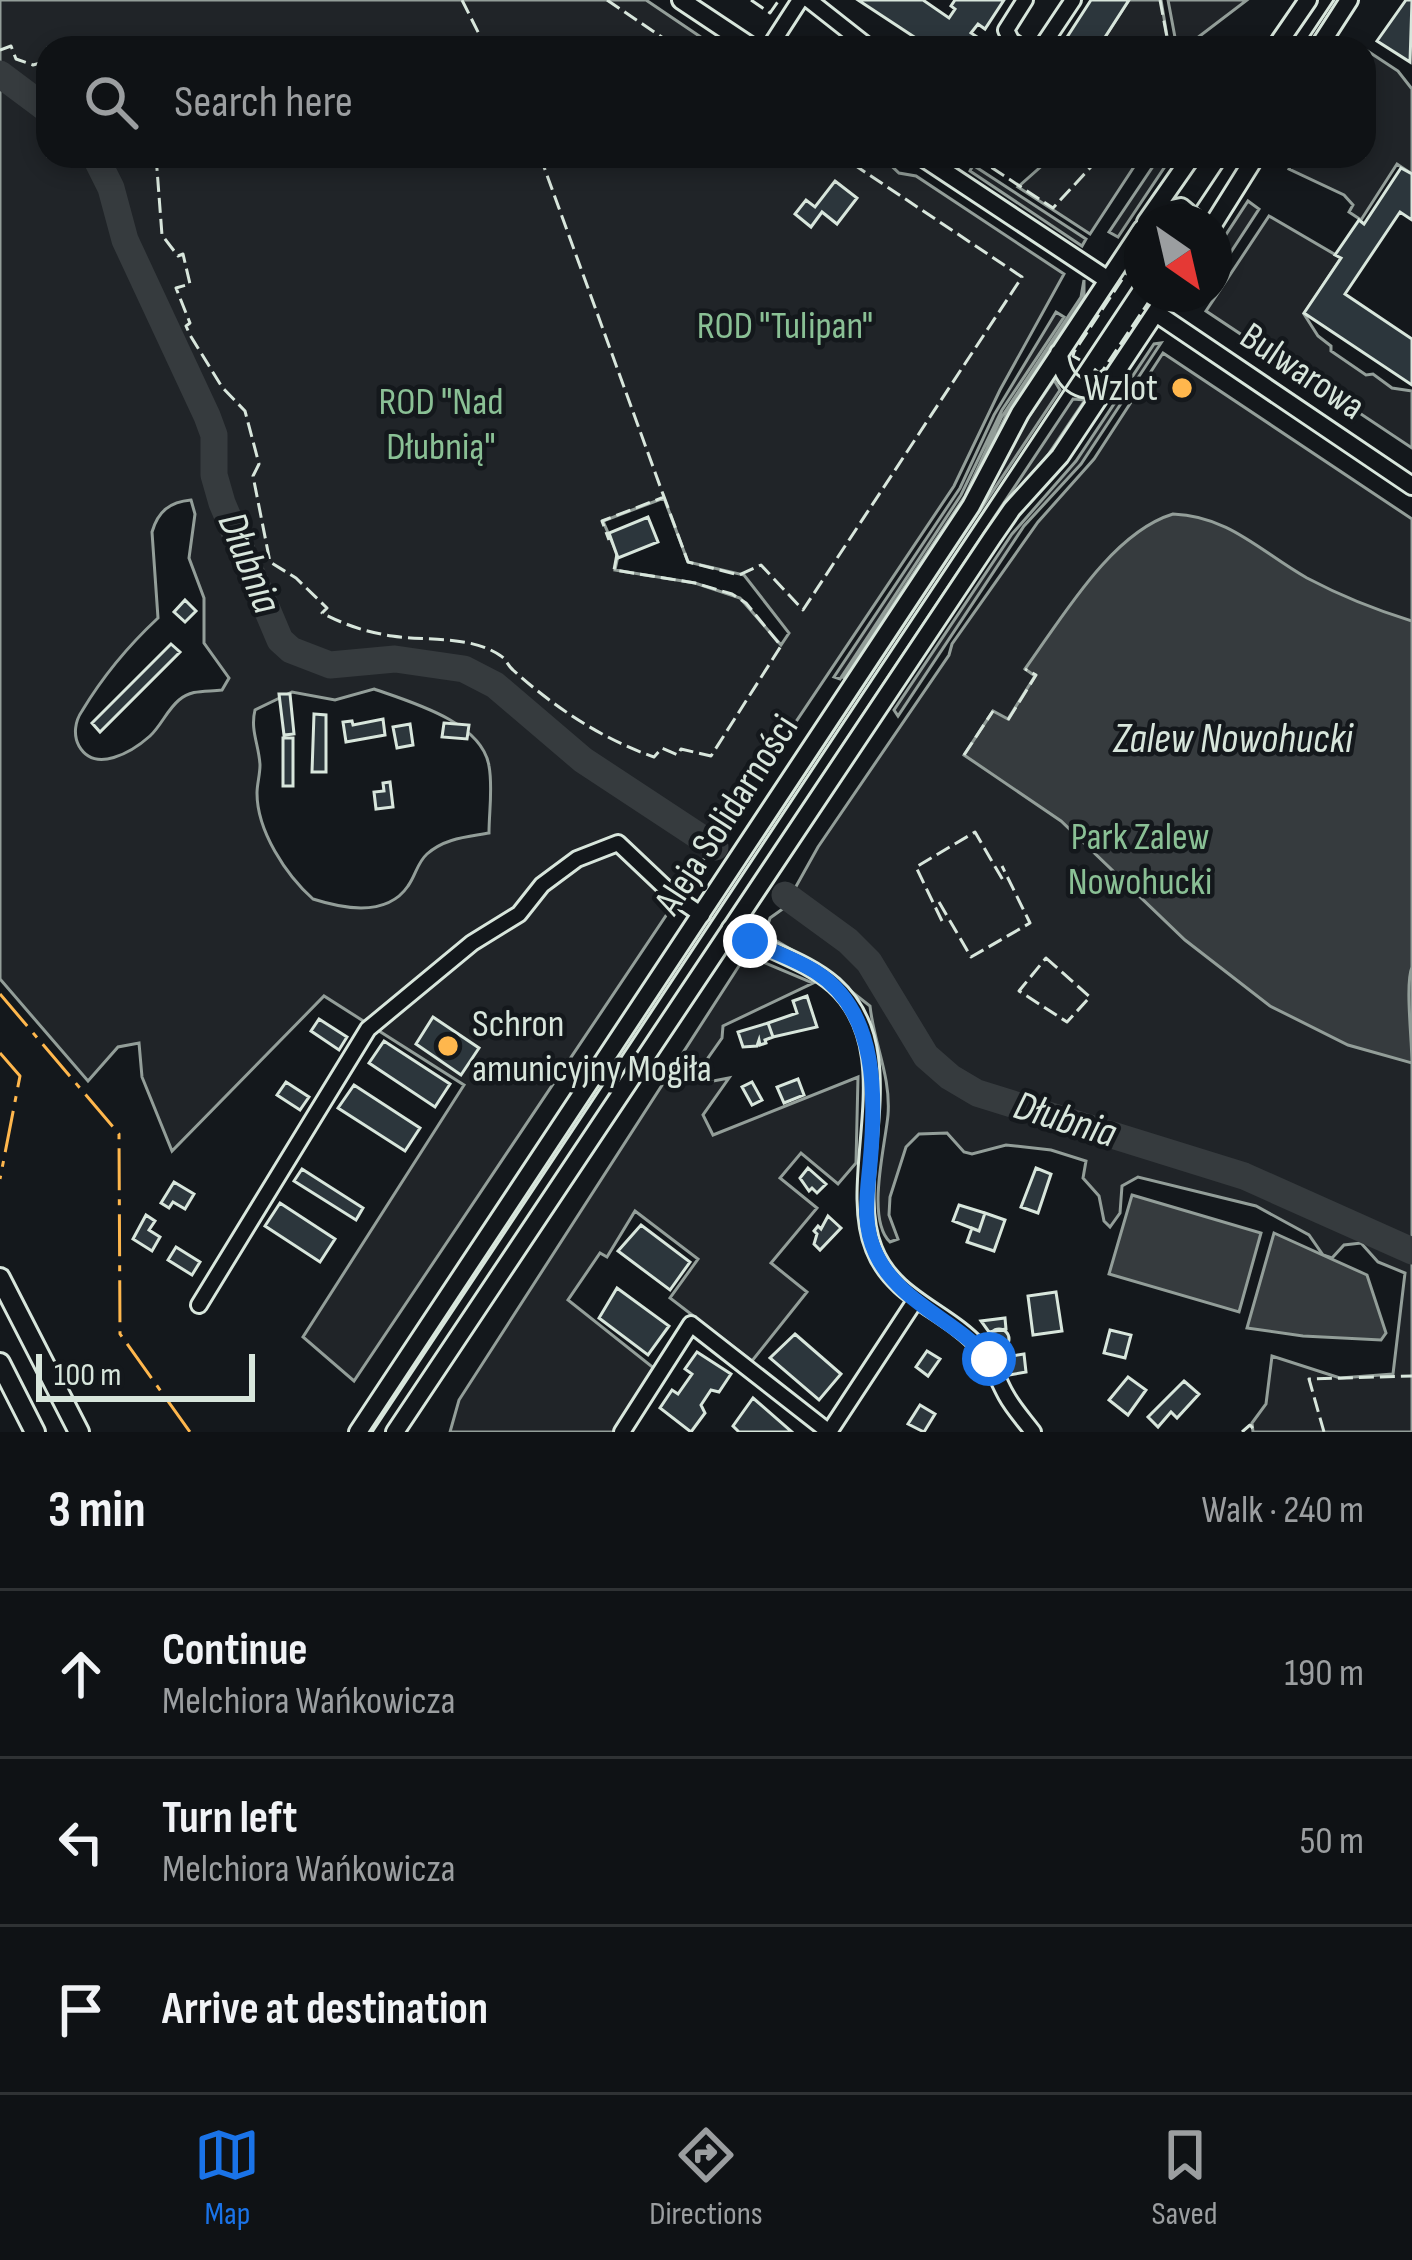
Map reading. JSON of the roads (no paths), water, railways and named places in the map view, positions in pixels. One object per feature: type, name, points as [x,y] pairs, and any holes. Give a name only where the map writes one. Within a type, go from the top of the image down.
[{"type":"main road","points":[[0,1278],[80,1432]]},
{"type":"main road","points":[[0,1363],[35,1432]]},
{"type":"street","points":[[681,0],[735,36]]},
{"type":"street","points":[[778,36],[805,0],[854,36]]},
{"type":"street","points":[[1008,36],[1006,30],[1025,0]]},
{"type":"street","points":[[1283,36],[1308,0]]},
{"type":"street","points":[[1326,36],[1349,0]]},
{"type":"street","points":[[1046,36],[1064,3]]},
{"type":"street","points":[[939,168],[1108,280]]},
{"type":"street","name":"Aleja Solidarności","points":[[1159,204],[1184,168]]},
{"type":"street","points":[[1226,204],[1249,168]]},
{"type":"street","name":"Aleja Solidarności","points":[[358,1432],[971,506],[1020,413],[1124,256]]},
{"type":"street","name":"Aleja Solidarności","points":[[395,1432],[1012,509],[1060,456],[1156,313]]},
{"type":"street","name":"Bulwarowa","points":[[1156,313],[1412,486]]},
{"type":"street","points":[[1059,353],[1064,376],[1076,387],[1093,390],[1111,382]]},
{"type":"street","points":[[199,1305],[368,1029],[443,965],[519,914],[542,885],[577,859],[618,843],[674,896],[702,915]]},
{"type":"street","points":[[730,928],[814,970],[835,986],[856,1015],[868,1055],[874,1106],[866,1221],[882,1266],[915,1301],[976,1343],[1033,1432]]},
{"type":"street","points":[[622,1432],[692,1324],[829,1432],[915,1301]]},
{"type":"water","name":"Zalew Nowohucki","points":[[1173,514],[1228,528],[1320,585],[1412,621],[1412,1063],[1348,1045],[1270,1006],[1185,940],[1061,821],[964,755],[993,711],[1008,719],[1035,676],[1025,669],[1109,558],[1150,524]]},
{"type":"water","points":[[1132,1195],[1261,1233],[1239,1312],[1109,1274]]},
{"type":"water","points":[[1274,1233],[1367,1275],[1386,1333],[1381,1340],[1247,1328]]},
{"type":"waterway","name":"Dłubnia","points":[[0,74],[36,101]]},
{"type":"waterway","name":"Dłubnia","points":[[101,168],[125,240],[207,416],[214,435],[214,475],[222,503],[280,640],[291,650],[330,665],[395,659],[464,669],[495,685],[583,760],[715,847]]},
{"type":"waterway","name":"Dłubnia","points":[[785,895],[869,962],[926,1056],[977,1093],[1244,1176],[1412,1251]]},
{"type":"tram line","points":[[1310,36],[1334,0]]},
{"type":"tram line","points":[[1198,204],[1222,168]]},
{"type":"tram line","points":[[372,1432],[1124,300]]},
{"type":"place","name":"Wzlot","points":[[1182,388]]},
{"type":"place","name":"Schron amunicyjny Mogiła","points":[[448,1046]]},
{"type":"park label","name":"ROD \"Tulipan\"","points":[[785,326]]},
{"type":"park label","name":"ROD \"Nad Dłubnią\"","points":[[441,424]]},
{"type":"park label","name":"Park Zalew Nowohucki","points":[[1140,860]]}]
